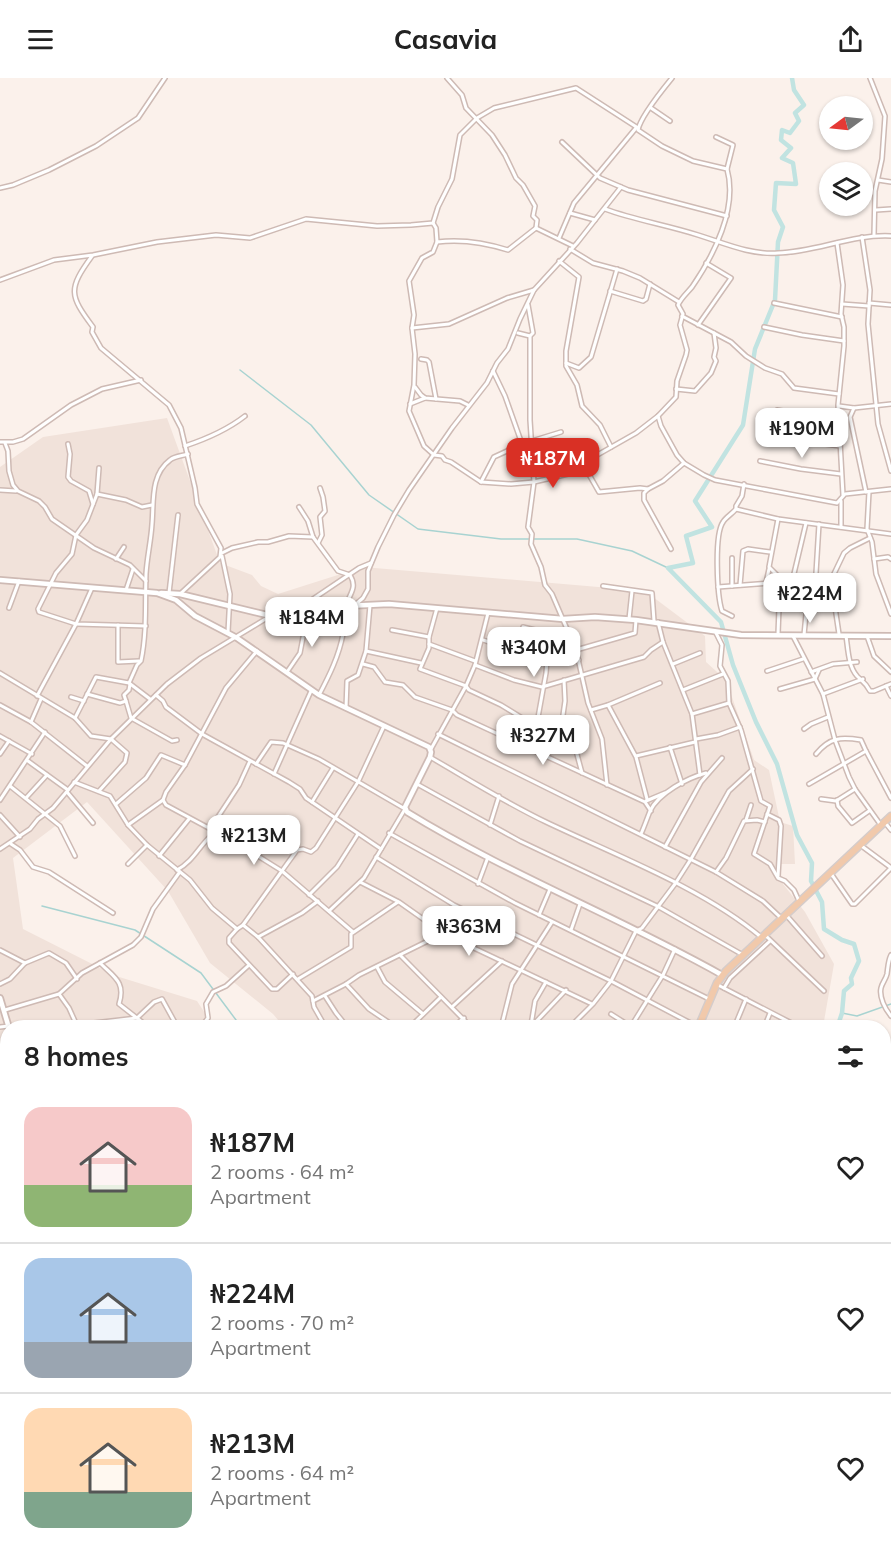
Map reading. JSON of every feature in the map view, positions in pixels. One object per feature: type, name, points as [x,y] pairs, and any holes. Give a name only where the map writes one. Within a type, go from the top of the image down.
[{"type":"main road","points":[[784,917],[888,825],[891,816]]},
{"type":"main road","points":[[703,1020],[728,972],[765,938],[799,901],[888,825]]},
{"type":"main road","points":[[702,1020],[709,999],[722,975],[765,938]]},
{"type":"street","points":[[0,188],[14,185],[49,170],[96,146],[138,118],[165,78]]},
{"type":"street","points":[[437,242],[458,241],[495,245],[508,250],[536,228],[537,220],[533,216],[534,203],[516,178],[505,155],[492,135],[466,108],[462,95],[447,78]]},
{"type":"street","points":[[559,239],[574,202],[637,128],[658,94],[672,78]]},
{"type":"street","points":[[870,78],[884,110],[885,121],[884,141],[875,191],[874,235]]},
{"type":"street","points":[[716,137],[733,145],[727,169],[730,194],[727,216],[709,256],[678,305],[682,316],[680,325],[687,350],[677,381],[676,397],[658,416],[636,433],[563,476],[511,484],[481,482],[451,462],[444,460],[442,456],[434,455],[422,442],[409,414],[414,385],[415,354],[410,279],[422,258],[435,249],[436,228],[433,223],[452,179],[460,135],[477,118],[501,105],[576,88],[662,146],[688,159],[727,169]]},
{"type":"street","points":[[884,110],[891,107]]},
{"type":"street","points":[[651,108],[670,121]]},
{"type":"street","points":[[562,142],[600,178],[621,187],[727,216]]},
{"type":"street","points":[[877,180],[891,182]]},
{"type":"street","points":[[354,606],[368,590],[368,571],[394,515],[468,406],[485,387],[496,363],[508,350],[534,290],[605,209],[621,187]]},
{"type":"street","points":[[605,209],[738,249],[778,253],[874,235],[891,236]]},
{"type":"street","points":[[876,210],[891,209]]},
{"type":"street","points":[[570,213],[595,220]]},
{"type":"street","points":[[0,280],[54,260],[157,242],[216,235],[254,238],[306,219],[377,226],[433,223]]},
{"type":"street","points":[[536,228],[559,239],[593,263],[640,278],[679,302]]},
{"type":"street","points":[[862,237],[868,275],[868,324],[878,424],[891,471]]},
{"type":"street","points":[[837,243],[843,285],[844,341],[838,394],[843,495],[841,501],[842,527]]},
{"type":"street","points":[[93,255],[78,280],[74,294],[75,303],[93,327],[92,332],[101,348],[169,405],[181,428],[197,504],[218,542],[229,582],[228,632]]},
{"type":"street","points":[[697,325],[731,278],[706,263],[709,256]]},
{"type":"street","points":[[559,261],[579,277],[566,363],[567,370],[577,385],[582,406],[600,425],[612,447]]},
{"type":"street","points":[[566,363],[579,368],[591,357],[617,269]]},
{"type":"street","points":[[610,291],[643,301],[650,284]]},
{"type":"street","points":[[412,328],[449,324],[507,298],[534,290]]},
{"type":"street","points":[[528,303],[533,333],[530,336],[530,420],[534,482],[528,527],[532,534],[531,544],[541,567],[545,585],[576,650],[591,710],[602,739],[607,785]]},
{"type":"street","points":[[774,303],[842,317]]},
{"type":"street","points":[[842,304],[891,304]]},
{"type":"street","points":[[682,316],[733,343],[746,356],[765,368],[782,374],[794,388],[838,394]]},
{"type":"street","points":[[764,327],[802,336],[844,341]]},
{"type":"street","points":[[518,333],[530,336]]},
{"type":"street","points":[[676,389],[694,391],[711,373],[716,361],[714,333]]},
{"type":"street","points":[[422,359],[429,362],[436,399]]},
{"type":"street","points":[[493,371],[506,396],[522,444]]},
{"type":"street","points":[[18,491],[13,485],[9,471],[8,451],[2,442],[22,439],[71,405],[102,389],[141,380]]},
{"type":"street","points":[[414,385],[425,398]]},
{"type":"street","points":[[410,404],[425,398],[463,402],[468,406]]},
{"type":"street","points":[[463,402],[465,411]]},
{"type":"street","points":[[838,405],[854,408],[891,404]]},
{"type":"street","points":[[854,408],[850,417],[867,492],[867,529],[876,574],[891,614]]},
{"type":"street","points":[[777,410],[839,421]]},
{"type":"street","points":[[185,446],[232,426],[245,416]]},
{"type":"street","points":[[658,416],[667,439],[684,463],[716,480],[822,501],[837,503],[841,501]]},
{"type":"street","points":[[481,482],[494,457],[522,444],[561,432]]},
{"type":"street","points":[[760,435],[840,446]]},
{"type":"street","points":[[68,444],[70,454],[68,477],[71,481],[89,490],[93,504]]},
{"type":"street","points":[[177,740],[172,741],[131,718],[124,695],[129,690],[129,683],[141,661],[146,626],[146,581],[153,523],[153,493],[158,476],[165,465],[173,458],[188,454]]},
{"type":"street","points":[[760,461],[841,474]]},
{"type":"street","points":[[671,549],[644,500],[644,493],[684,463]]},
{"type":"street","points":[[583,464],[599,492],[648,489]]},
{"type":"street","points":[[99,468],[98,494],[87,520],[76,535],[72,554],[56,573],[38,609],[39,612],[76,624],[146,626]]},
{"type":"street","points":[[732,616],[722,611],[718,587],[720,532],[723,521],[736,509],[744,484]]},
{"type":"street","points":[[318,543],[322,535],[320,517],[325,511],[320,488]]},
{"type":"street","points":[[843,495],[889,489],[891,495]]},
{"type":"street","points":[[0,490],[18,491],[42,503],[52,519],[94,548],[130,565],[146,581]]},
{"type":"street","points":[[98,494],[126,500],[142,507],[152,505]]},
{"type":"street","points":[[299,507],[308,521],[313,537],[338,571],[350,575],[354,585],[346,606],[337,658],[319,695]]},
{"type":"street","points":[[736,509],[778,519],[891,534]]},
{"type":"street","points":[[169,593],[178,515]]},
{"type":"street","points":[[766,583],[778,519]]},
{"type":"street","points":[[792,582],[806,523]]},
{"type":"street","points":[[818,583],[816,573],[819,524]]},
{"type":"street","points":[[180,594],[222,554],[232,548],[289,536],[313,537]]},
{"type":"street","points":[[838,634],[831,583],[844,553],[870,538]]},
{"type":"street","points":[[116,559],[124,547]]},
{"type":"street","points":[[740,585],[745,549],[770,552]]},
{"type":"street","points":[[874,559],[888,557],[891,559]]},
{"type":"street","points":[[732,558],[732,586]]},
{"type":"street","points":[[287,672],[300,653],[310,601],[371,563]]},
{"type":"street","points":[[126,590],[133,569]]},
{"type":"street","points":[[769,569],[777,575],[780,582],[778,636]]},
{"type":"street","points":[[0,580],[180,594],[273,615],[370,605],[437,608],[563,619],[595,617],[629,619],[741,635],[891,636]]},
{"type":"street","points":[[9,608],[19,581]]},
{"type":"street","points":[[718,587],[780,582],[831,583]]},
{"type":"street","points":[[804,635],[809,583]]},
{"type":"street","points":[[603,586],[652,592],[656,622],[692,714],[700,775]]},
{"type":"street","points":[[37,696],[93,587]]},
{"type":"street","points":[[629,619],[632,590]]},
{"type":"street","points":[[158,593],[176,600],[202,620],[228,632],[319,695],[431,749]]},
{"type":"street","points":[[346,710],[347,681],[358,675],[366,651],[370,605]]},
{"type":"street","points":[[437,608],[429,644],[420,667],[422,670],[465,687],[537,724],[561,729],[575,747],[582,773]]},
{"type":"street","points":[[329,911],[360,882],[405,809],[415,783],[430,757],[438,734],[465,687],[475,663],[488,612]]},
{"type":"street","points":[[0,848],[11,844],[46,813],[111,739],[150,699],[201,658],[273,615]]},
{"type":"street","points":[[576,650],[635,633],[636,620]]},
{"type":"street","points":[[118,624],[118,662],[141,661]]},
{"type":"street","points":[[523,627],[571,637]]},
{"type":"street","points":[[392,630],[429,638]]},
{"type":"street","points":[[716,632],[722,645],[720,666],[728,681],[729,703],[740,727],[761,801],[770,807],[754,854],[770,864],[778,878],[794,890],[799,901]]},
{"type":"street","points":[[537,724],[547,662],[549,633]]},
{"type":"street","points":[[846,634],[850,662],[857,676],[863,679],[870,691],[891,684]]},
{"type":"street","points":[[793,636],[823,694],[835,740],[855,789],[870,810],[888,825]]},
{"type":"street","points":[[867,636],[874,657],[891,672]]},
{"type":"street","points":[[482,640],[547,662],[562,663],[579,660]]},
{"type":"street","points":[[429,644],[514,680],[542,687],[644,657],[663,642]]},
{"type":"street","points":[[128,825],[163,800],[185,765],[226,688],[257,651]]},
{"type":"street","points":[[366,651],[421,663]]},
{"type":"street","points":[[673,663],[700,653]]},
{"type":"street","points":[[767,671],[803,659]]},
{"type":"street","points":[[811,672],[833,663],[857,662]]},
{"type":"street","points":[[363,664],[374,667],[385,682],[403,685],[415,697],[452,710],[457,715],[646,801],[707,773]]},
{"type":"street","points":[[780,688],[815,679],[820,670]]},
{"type":"street","points":[[0,673],[75,718],[91,736],[111,739],[122,748],[127,756],[99,791]]},
{"type":"street","points":[[683,690],[723,674]]},
{"type":"street","points":[[75,718],[96,677],[129,683],[150,699]]},
{"type":"street","points":[[823,694],[863,679]]},
{"type":"street","points":[[561,729],[565,701],[564,680]]},
{"type":"street","points":[[591,710],[660,683]]},
{"type":"street","points":[[886,686],[891,696]]},
{"type":"street","points":[[274,774],[312,690]]},
{"type":"street","points":[[87,694],[120,703],[126,701]]},
{"type":"street","points":[[155,695],[164,701],[166,707],[202,734],[300,789],[312,802],[381,849]]},
{"type":"street","points":[[70,697],[84,701]]},
{"type":"street","points":[[31,722],[41,699]]},
{"type":"street","points":[[692,714],[729,703]]},
{"type":"street","points":[[0,705],[31,722],[87,766]]},
{"type":"street","points":[[608,705],[636,756],[646,801],[651,810]]},
{"type":"street","points":[[804,729],[828,717]]},
{"type":"street","points":[[293,974],[274,990],[248,966],[229,943],[230,938],[243,925],[297,850],[314,851],[358,782],[384,726]]},
{"type":"street","points":[[636,756],[740,727]]},
{"type":"street","points":[[0,800],[29,760],[45,732]]},
{"type":"street","points":[[438,734],[716,872],[784,917],[822,956]]},
{"type":"street","points":[[0,736],[32,754]]},
{"type":"street","points":[[816,754],[825,744],[835,740],[860,739],[891,798]]},
{"type":"street","points":[[0,754],[9,741]]},
{"type":"street","points":[[256,764],[271,742],[288,746],[319,759],[437,830],[675,949],[722,975]]},
{"type":"street","points":[[670,747],[682,784]]},
{"type":"street","points":[[809,784],[866,751]]},
{"type":"street","points":[[116,804],[146,778],[161,755],[185,765]]},
{"type":"street","points":[[430,757],[544,821],[675,884],[740,920],[765,938],[824,991]]},
{"type":"street","points":[[665,847],[707,773],[722,758]]},
{"type":"street","points":[[29,760],[67,791],[93,823]]},
{"type":"street","points":[[210,829],[239,785],[250,761]]},
{"type":"street","points":[[312,802],[333,768]]},
{"type":"street","points":[[577,1020],[611,981],[636,931],[642,928],[691,860],[729,790],[753,769]]},
{"type":"street","points":[[26,799],[47,775]]},
{"type":"street","points":[[74,782],[110,796],[128,825],[147,845],[190,880],[212,908],[237,929]]},
{"type":"street","points":[[415,783],[558,860],[657,906],[743,955]]},
{"type":"street","points":[[10,786],[46,813],[65,833],[75,856]]},
{"type":"street","points":[[822,799],[837,800],[855,789]]},
{"type":"street","points":[[641,834],[651,810],[670,790]]},
{"type":"street","points":[[490,825],[499,796]]},
{"type":"street","points":[[163,800],[166,805],[189,819],[242,846],[282,871],[353,932]]},
{"type":"street","points":[[837,800],[838,806],[852,823],[870,810]]},
{"type":"street","points":[[496,809],[508,801]]},
{"type":"street","points":[[716,872],[746,820],[751,805]]},
{"type":"street","points":[[767,814],[776,818],[780,823],[782,836],[778,878]]},
{"type":"street","points":[[0,815],[20,837]]},
{"type":"street","points":[[159,856],[189,819]]},
{"type":"street","points":[[746,820],[765,822]]},
{"type":"street","points":[[5,1011],[59,994],[82,974],[123,951],[139,939],[153,909],[178,871],[189,862],[204,841],[214,832]]},
{"type":"street","points":[[309,895],[338,867],[358,834]]},
{"type":"street","points":[[389,834],[478,884],[709,999]]},
{"type":"street","points":[[11,844],[20,850],[33,867],[49,872],[113,913]]},
{"type":"street","points":[[128,864],[147,845]]},
{"type":"street","points":[[832,875],[852,904],[855,904],[891,868],[863,847]]},
{"type":"street","points":[[376,857],[454,905],[686,1020]]},
{"type":"street","points":[[478,884],[489,857]]},
{"type":"street","points":[[360,882],[399,902],[445,933],[593,1004]]},
{"type":"street","points":[[539,915],[550,888]]},
{"type":"street","points":[[258,937],[302,913],[318,901]]},
{"type":"street","points":[[298,979],[351,947],[350,936],[353,932],[399,902]]},
{"type":"street","points":[[571,930],[580,902]]},
{"type":"street","points":[[503,1020],[508,993],[520,970],[552,922]]},
{"type":"street","points":[[243,925],[258,937],[298,979],[312,996],[314,1007],[321,1020]]},
{"type":"street","points":[[313,1001],[445,933]]},
{"type":"street","points":[[635,1020],[663,975],[675,949]]},
{"type":"street","points":[[0,950],[25,963]]},
{"type":"street","points":[[0,984],[10,979],[25,963],[49,953],[66,963],[77,979]]},
{"type":"street","points":[[400,955],[441,997],[453,1006],[464,1018],[462,1020]]},
{"type":"street","points":[[891,955],[887,966],[889,975],[880,993],[886,1010],[891,1016]]},
{"type":"street","points":[[453,1006],[501,961]]},
{"type":"street","points":[[100,963],[120,984],[123,993],[119,1004],[137,1018]]},
{"type":"street","points":[[206,1020],[206,1004],[213,992],[226,986],[248,966]]},
{"type":"street","points":[[376,967],[385,982],[423,1014]]},
{"type":"street","points":[[532,1020],[535,1001],[546,981]]},
{"type":"street","points":[[346,984],[369,1009],[385,1020]]},
{"type":"street","points":[[721,986],[784,1020]]},
{"type":"street","points":[[538,1020],[566,990]]},
{"type":"street","points":[[59,994],[74,1020]]},
{"type":"street","points":[[325,996],[342,1020]]},
{"type":"street","points":[[417,1020],[441,997]]},
{"type":"street","points":[[0,998],[7,1020]]},
{"type":"street","points":[[120,1020],[137,1018],[154,1002],[162,999],[174,1020]]},
{"type":"street","points":[[737,1020],[746,999]]},
{"type":"street","points":[[767,1020],[770,1013]]},
{"type":"street","points":[[611,1014],[620,1020]]},
{"type":"shaded area","points":[[167,418],[220,563],[252,575],[261,586],[278,594],[363,567],[645,591],[705,636],[706,662],[726,680],[754,760],[769,770],[780,822],[793,826],[795,864],[779,864],[783,884],[805,912],[834,964],[824,1020],[278,1020],[210,963],[168,891],[87,802],[13,858],[23,929],[116,976],[197,1001],[209,1020],[0,1020],[0,467],[43,437]]},
{"type":"waterway","points":[[792,78],[794,90],[804,105],[795,113],[799,121],[790,133],[782,130],[781,140],[791,148],[782,158],[793,163],[796,184],[776,183],[774,210],[783,227],[778,242],[775,300],[755,349],[743,425],[695,501],[712,527],[686,536],[693,563],[668,568],[721,622],[733,665],[756,722],[777,764],[797,835],[812,863],[811,881],[822,902],[824,929],[854,944],[859,961],[851,978],[852,984],[844,991],[840,1020]]},
{"type":"waterway","points":[[240,370],[311,425],[369,495],[418,529],[501,539],[577,539],[632,551],[668,568]]},
{"type":"waterway","points":[[42,906],[135,930],[201,973],[236,1020]]},
{"type":"waterway","points":[[842,1013],[857,1016],[891,1004]]}]
